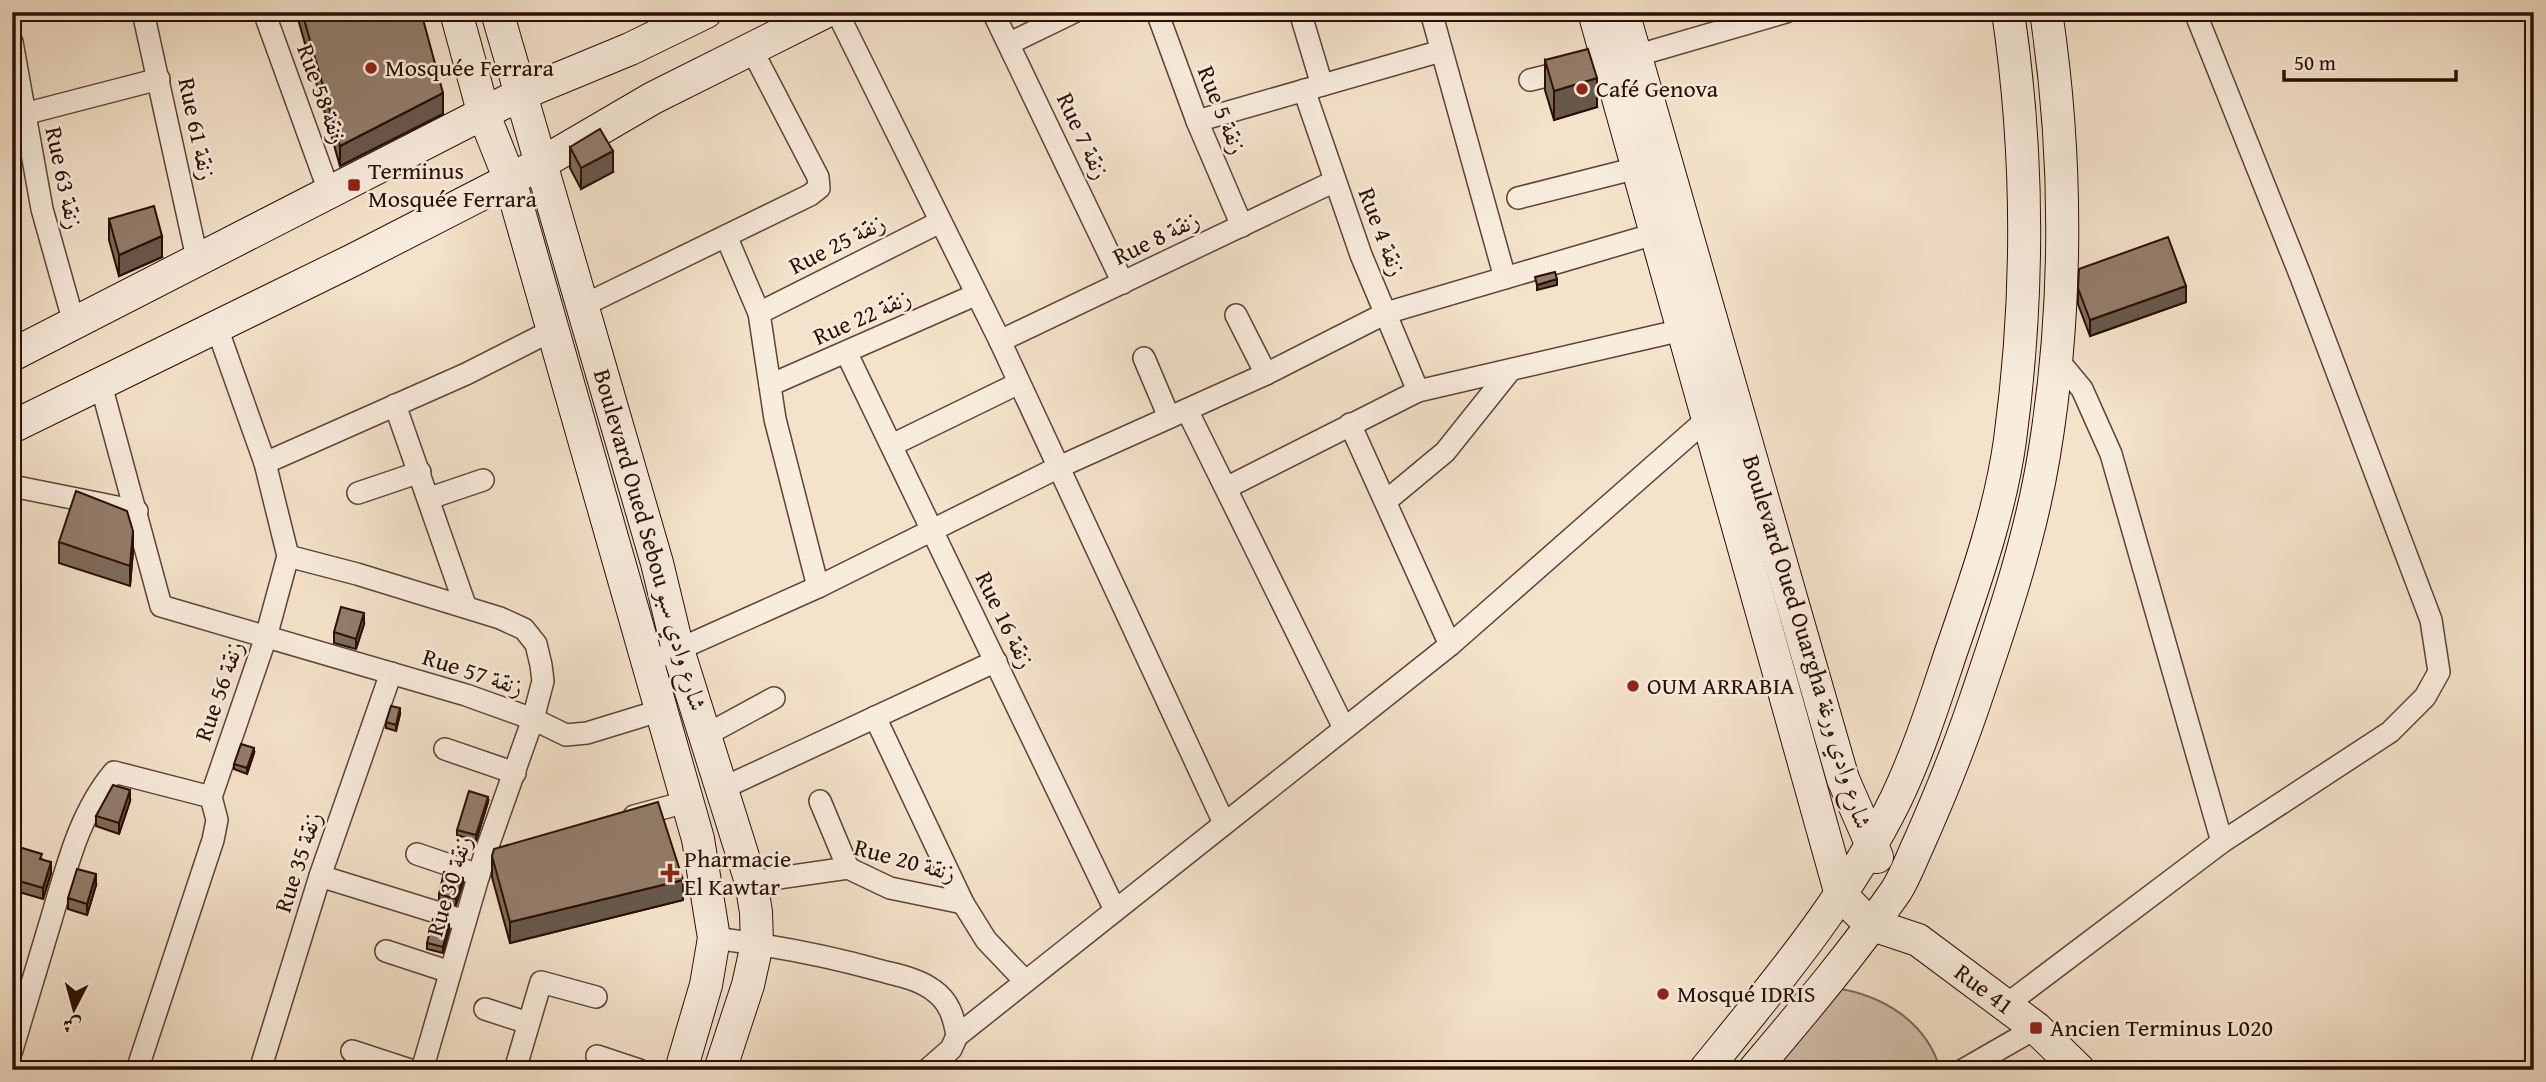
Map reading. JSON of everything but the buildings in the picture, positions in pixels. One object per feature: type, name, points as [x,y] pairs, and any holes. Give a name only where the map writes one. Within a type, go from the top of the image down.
[{"type":"street","name":"Rue 61 زنقة","points":[[143,12],[197,258]]},
{"type":"street","name":"Rue 58 زنقة","points":[[264,12],[331,194]]},
{"type":"street","name":"Boulevard Oued Sebou شارع وادي سبو","points":[[456,12],[484,115],[510,180],[698,839],[714,938],[706,985],[681,1070]]},
{"type":"street","name":"Boulevard Oued Sebou شارع وادي سبو","points":[[497,12],[657,563],[678,650],[751,882],[757,944],[748,985],[720,1070]]},
{"type":"street","points":[[12,355],[197,258],[331,194],[521,94],[630,49],[706,12]]},
{"type":"street","points":[[12,427],[101,386],[510,180],[653,98],[825,12]]},
{"type":"street","points":[[837,12],[1000,341],[1224,823]]},
{"type":"street","name":"Rue 7 زنقة","points":[[993,12],[1123,283]]},
{"type":"street","points":[[1010,43],[1074,12]]},
{"type":"street","name":"Rue 5 زنقة","points":[[1157,12],[1197,121],[1242,226]]},
{"type":"street","name":"Rue 4 زنقة","points":[[1300,12],[1313,88],[1335,181],[1418,391]]},
{"type":"street","points":[[1431,12],[1505,278]]},
{"type":"street","name":"Boulevard Oued Ouargha شارع وادي ورغة","points":[[1594,12],[1621,59],[1684,225],[1843,779],[1869,845],[1897,889],[1918,940]]},
{"type":"street","name":"Boulevard Oued Ouargha شارع وادي ورغة","points":[[1623,12],[1621,59],[1637,168],[1840,895]]},
{"type":"street","points":[[1530,80],[1621,59],[1786,12]]},
{"type":"street","points":[[1705,1070],[1790,965],[1840,895],[1896,799],[1931,711],[1982,561],[2010,442],[2024,264],[2020,95],[2008,12]]},
{"type":"street","points":[[1754,1070],[1818,995],[1897,889],[1955,759],[2007,606],[2043,458],[2057,359],[2061,288],[2060,162],[2046,12]]},
{"type":"street","points":[[2006,1005],[2222,842],[2390,732],[2425,697],[2439,671],[2431,620],[2305,289],[2195,12]]},
{"type":"street","name":"Rue 63 زنقة","points":[[12,41],[42,209],[74,323]]},
{"type":"street","points":[[582,306],[810,195],[819,188],[818,177],[752,50]]},
{"type":"street","points":[[1197,121],[1441,51]]},
{"type":"street","points":[[24,114],[159,79]]},
{"type":"street","points":[[1518,198],[1637,168]]},
{"type":"street","name":"Rue 8 زنقة","points":[[1000,341],[1335,181]]},
{"type":"street","name":"Rue 25 زنقة","points":[[759,313],[940,222]]},
{"type":"street","points":[[648,662],[818,587],[1059,467],[1266,374],[1386,313],[1684,225]]},
{"type":"street","points":[[726,236],[759,313],[775,419],[818,587]]},
{"type":"street","name":"Rue 22 زنقة","points":[[770,385],[847,354],[975,295]]},
{"type":"street","points":[[1236,315],[1266,374]]},
{"type":"street","name":"Rue 56 زنقة","points":[[138,1070],[213,840],[217,820],[211,797],[266,637],[288,556],[265,463],[217,328]]},
{"type":"street","points":[[1228,487],[1418,391],[1682,330]]},
{"type":"street","points":[[265,463],[551,331]]},
{"type":"street","name":"Rue 16 زنقة","points":[[847,354],[1115,910]]},
{"type":"street","points":[[1144,358],[1228,487],[1343,728]]},
{"type":"street","points":[[2057,359],[2082,388],[2111,454],[2222,842]]},
{"type":"street","points":[[1386,501],[1446,452],[1509,372]]},
{"type":"street","points":[[892,444],[1019,383]]},
{"type":"street","points":[[12,486],[137,511],[101,386]]},
{"type":"street","points":[[395,405],[464,605]]},
{"type":"street","points":[[927,1070],[951,1049],[957,1036],[1450,645],[1706,420]]},
{"type":"street","points":[[1350,424],[1450,645]]},
{"type":"street","points":[[358,493],[420,472]]},
{"type":"street","points":[[429,498],[483,480]]},
{"type":"street","name":"Rue 57 زنقة","points":[[137,511],[161,606],[466,695],[533,719],[554,731],[575,736],[662,710]]},
{"type":"street","name":"Rue 30 زنقة","points":[[288,556],[464,605],[524,629],[536,644],[543,681],[533,719],[482,866],[423,1069]]},
{"type":"street","points":[[721,789],[996,661]]},
{"type":"street","name":"Rue 35 زنقة","points":[[260,1070],[320,876],[391,673]]},
{"type":"street","points":[[706,735],[774,698]]},
{"type":"street","points":[[875,717],[962,903],[986,940],[1025,981]]},
{"type":"street","points":[[445,748],[515,773]]},
{"type":"street","points":[[12,1050],[65,875],[88,809],[100,789],[114,772],[211,797]]},
{"type":"street","points":[[820,801],[848,868]]},
{"type":"street","points":[[619,820],[686,802]]},
{"type":"street","points":[[417,854],[482,866],[511,850]]},
{"type":"street","name":"Rue 20 زنقة","points":[[751,882],[848,868],[890,888],[962,903]]},
{"type":"street","points":[[320,876],[466,921]]},
{"type":"street","points":[[1840,895],[1870,924],[1918,940]]},
{"type":"street","points":[[714,938],[835,958],[913,979],[934,990],[948,1005],[954,1018],[957,1036]]},
{"type":"street","name":"Rue 41","points":[[1918,940],[2036,1028],[2079,1070]]},
{"type":"street","points":[[386,951],[450,972]]},
{"type":"street","points":[[515,1070],[541,982],[596,997]]},
{"type":"street","points":[[485,1009],[528,1023]]},
{"type":"street","points":[[1963,1070],[2036,1028]]},
{"type":"street","points":[[352,1051],[423,1069]]},
{"type":"street","points":[[597,1056],[639,1070]]},
{"type":"shaded area","points":[[1835,988],[1869,997],[1900,1013],[1924,1037],[1940,1069],[1776,1070]]},
{"type":"place","name":"Mosquée Ferrara","points":[[371,68]]},
{"type":"place","name":"Café Genova","points":[[1582,89]]},
{"type":"place","name":"Terminus Mosquée Ferrara","points":[[354,185]]},
{"type":"place","name":"OUM ARRABIA","points":[[1633,686]]},
{"type":"place","name":"Pharmacie El Kawtar","points":[[670,873]]},
{"type":"place","name":"Mosqué IDRIS","points":[[1663,994]]},
{"type":"place","name":"Ancien Terminus L020","points":[[2036,1028]]}]
